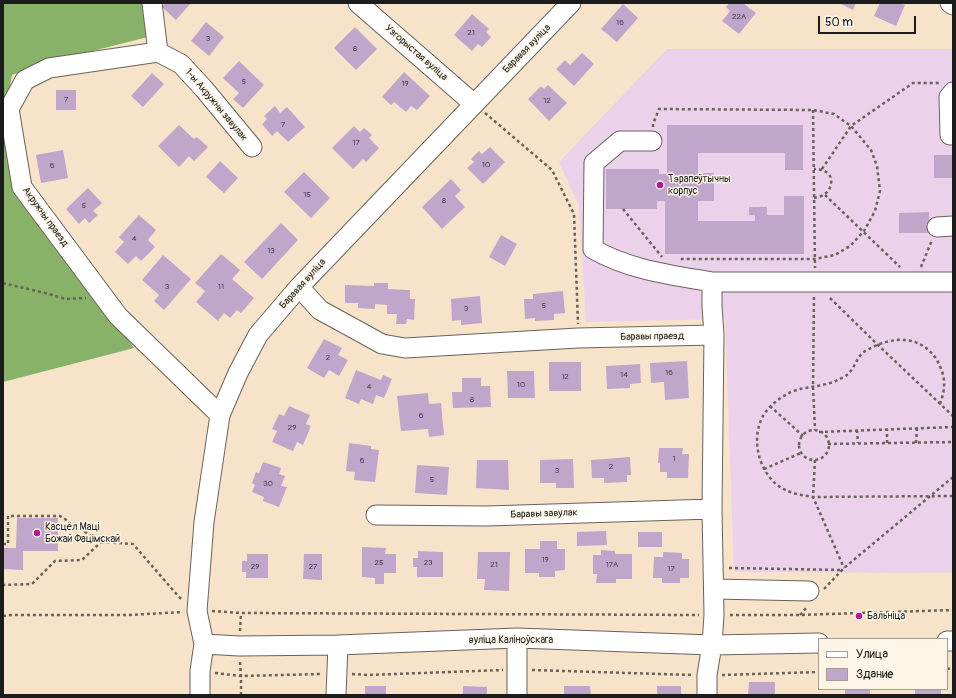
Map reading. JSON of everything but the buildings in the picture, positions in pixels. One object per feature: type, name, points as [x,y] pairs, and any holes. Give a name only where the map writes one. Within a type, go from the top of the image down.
[{"type":"street","points":[[152,3],[158,52]]},
{"type":"street","name":"Узгорыстая вуліца","points":[[358,3],[474,104]]},
{"type":"street","name":"Баравая вуліца","points":[[204,644],[197,611],[204,522],[220,415],[238,374],[258,335],[299,287],[571,3]]},
{"type":"street","name":"1-ы Акружны завулак","points":[[158,52],[181,64],[204,89],[252,147]]},
{"type":"street","name":"Акружны праезд","points":[[158,52],[49,68],[25,80],[8,109],[22,188],[118,316],[220,415]]},
{"type":"street","points":[[949,88],[950,135],[953,136]]},
{"type":"street","points":[[652,141],[620,141],[594,163],[593,249],[604,255],[628,265],[660,273],[712,282],[953,282]]},
{"type":"street","points":[[707,695],[714,615],[712,509],[714,335],[712,282]]},
{"type":"street","name":"Баравы праезд","points":[[299,287],[320,310],[382,344],[405,348],[578,338],[714,335]]},
{"type":"street","name":"Баравы завулак","points":[[376,515],[487,516],[712,509]]},
{"type":"street","points":[[714,589],[813,596]]},
{"type":"street","points":[[517,638],[518,695]]},
{"type":"street","name":"вуліца Каліноўскага","points":[[204,644],[239,646],[338,645],[517,638],[712,645],[818,643]]},
{"type":"street","points":[[200,695],[200,671],[204,644]]},
{"type":"street","points":[[336,695],[338,645]]},
{"type":"path","points":[[822,169],[851,126],[913,83],[949,88]]},
{"type":"path","points":[[474,104],[552,170],[574,214],[578,338]]},
{"type":"path","points":[[652,141],[653,124],[659,110],[813,110],[834,114],[851,126],[871,150],[877,166],[880,191],[875,211],[864,231],[850,246],[835,255],[815,259],[672,259]]},
{"type":"path","points":[[813,110],[815,259],[813,386],[814,430]]},
{"type":"path","points":[[814,169],[822,169],[829,174],[832,182],[825,195],[814,198]]},
{"type":"path","points":[[825,195],[916,282],[945,227]]},
{"type":"path","points":[[623,209],[664,259]]},
{"type":"path","points":[[815,282],[878,345],[953,416]]},
{"type":"path","points":[[3,283],[66,299],[104,297]]},
{"type":"path","points":[[940,404],[944,386],[942,369],[932,353],[920,344],[906,340],[892,340],[865,350],[859,356],[854,367],[847,375],[832,383],[790,392],[770,406],[761,420],[757,436],[758,453],[764,469],[777,484],[794,494],[813,497],[953,496]]},
{"type":"path","points":[[770,406],[803,436]]},
{"type":"path","points":[[819,432],[953,427]]},
{"type":"path","points":[[916,443],[917,428]]},
{"type":"path","points":[[887,429],[887,443]]},
{"type":"path","points":[[814,430],[819,432],[825,436],[828,444],[826,453],[819,459],[815,460],[807,458],[799,449],[800,440],[810,431],[814,430]]},
{"type":"path","points":[[857,430],[858,443]]},
{"type":"path","points":[[828,444],[953,442]]},
{"type":"path","points":[[764,469],[801,453]]},
{"type":"path","points":[[815,460],[813,497],[843,569]]},
{"type":"path","points":[[799,616],[813,596],[953,477]]},
{"type":"path","points":[[3,544],[8,544],[8,516],[60,516],[101,542],[133,544],[179,597],[197,611]]},
{"type":"path","points":[[3,585],[32,584],[55,561],[82,560],[101,542]]},
{"type":"path","points":[[722,568],[843,569]]},
{"type":"path","points":[[3,616],[129,615],[197,611],[241,613],[799,616],[953,610]]},
{"type":"path","points":[[200,671],[242,676],[241,695]]},
{"type":"shaded area","points":[[667,49],[953,49],[953,573],[734,572],[725,319],[586,322],[579,206],[559,162]]},
{"type":"green space","points":[[3,3],[145,3],[148,37],[37,65],[12,75],[3,123]]},
{"type":"green space","points":[[3,136],[19,183],[134,348],[3,382]]},
{"type":"place","name":"Тэрапеўтычны корпус","points":[[660,185]]},
{"type":"place","name":"Касцёл Маці Божай Фацімскай","points":[[37,533]]},
{"type":"place","name":"Бальніца","points":[[859,616]]}]
